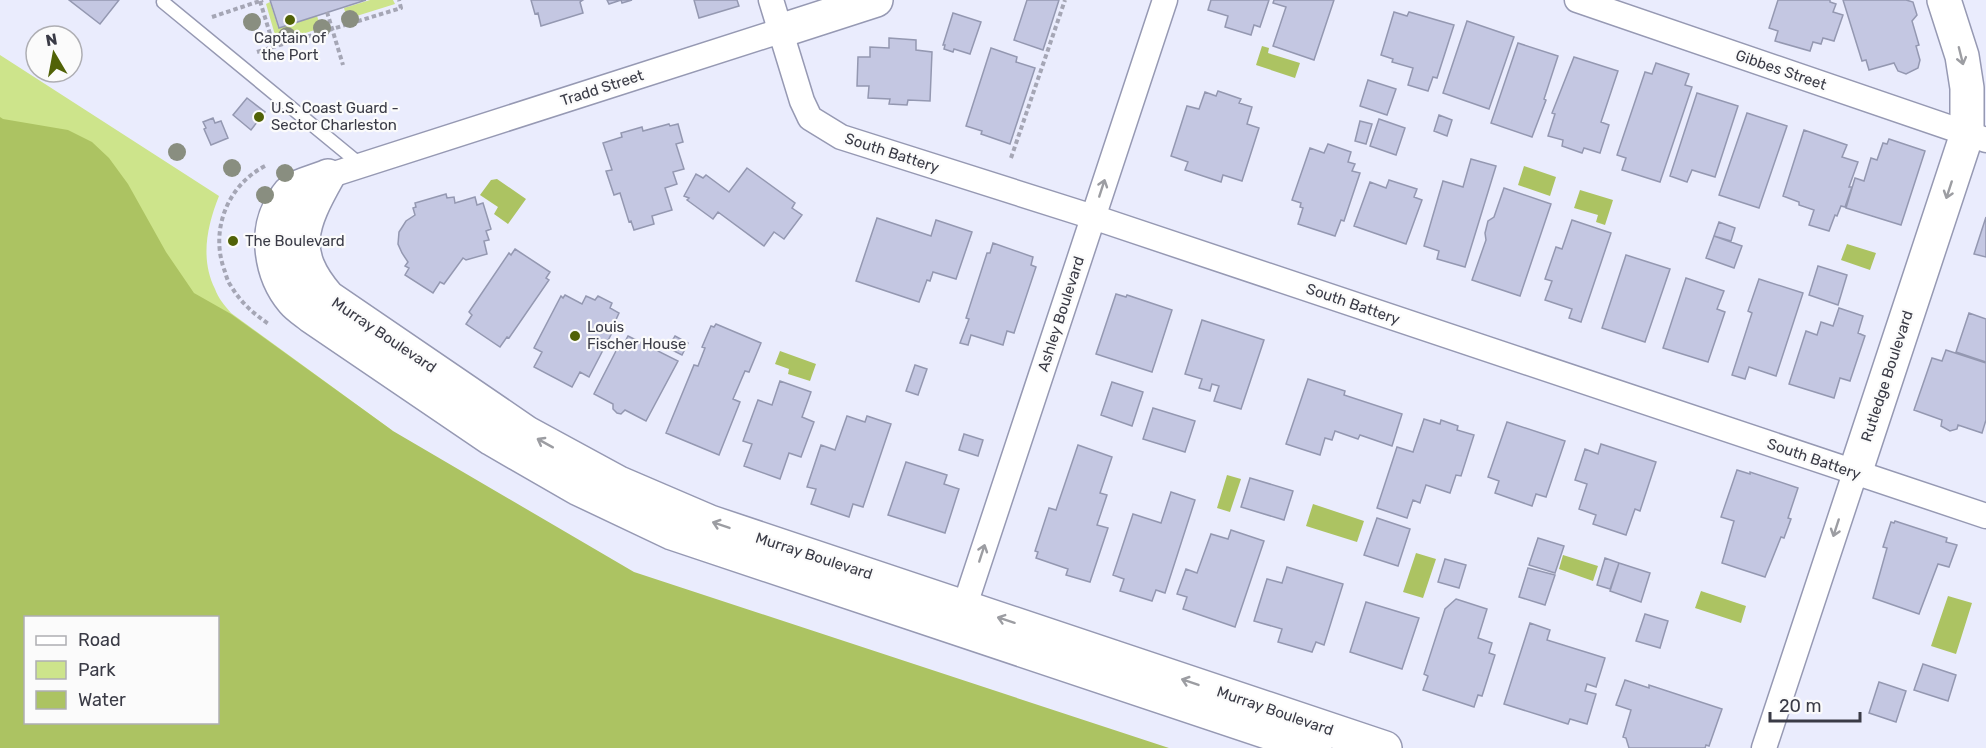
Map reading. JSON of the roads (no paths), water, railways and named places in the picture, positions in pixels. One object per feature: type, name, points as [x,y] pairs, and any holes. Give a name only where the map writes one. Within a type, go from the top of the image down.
[{"type":"street","name":"South Battery","points":[[771,0],[802,100],[810,118],[841,137],[1093,217],[1986,516]]},
{"type":"street","name":"Tradd Street","points":[[327,176],[876,0]]},
{"type":"street","name":"Ashley Boulevard","points":[[961,617],[1165,0]]},
{"type":"street","name":"Gibbes Street","points":[[1577,0],[1977,137]]},
{"type":"street","name":"Rutledge Boulevard","points":[[1764,748],[1855,473],[1977,137],[1962,56],[1944,0]]},
{"type":"street","name":"Murray Boulevard","points":[[327,176],[313,202],[304,227],[302,247],[315,282],[328,297],[527,433],[619,483],[710,522],[1315,748]]},
{"type":"street","name":"Murray Boulevard","points":[[961,617],[1385,748]]},
{"type":"lane","points":[[163,2],[361,165]]},
{"type":"water","points":[[1262,46],[1269,48],[1268,53],[1300,63],[1295,78],[1256,65]]},
{"type":"water","points":[[0,117],[68,130],[92,142],[109,158],[128,184],[166,252],[194,293],[231,314],[393,431],[634,572],[1169,748],[0,748]]},
{"type":"water","points":[[1524,166],[1556,177],[1550,196],[1518,185]]},
{"type":"water","points":[[497,179],[526,199],[508,224],[494,214],[498,207],[480,195],[491,180]]},
{"type":"water","points":[[1580,190],[1613,200],[1605,225],[1596,222],[1598,215],[1574,208]]},
{"type":"water","points":[[1847,244],[1876,253],[1870,270],[1841,260]]},
{"type":"water","points":[[780,351],[816,364],[810,381],[788,374],[789,369],[775,364]]},
{"type":"water","points":[[1227,475],[1241,479],[1230,512],[1217,508]]},
{"type":"water","points":[[1313,504],[1364,521],[1357,542],[1306,526]]},
{"type":"water","points":[[1416,553],[1436,559],[1423,598],[1403,592]]},
{"type":"water","points":[[1563,555],[1598,566],[1593,581],[1559,569]]},
{"type":"water","points":[[1701,591],[1746,606],[1741,623],[1695,608]]},
{"type":"water","points":[[1948,596],[1972,603],[1956,654],[1931,646]]},
{"type":"place","name":"Captain of the Port","points":[[290,20]]},
{"type":"place","name":"U.S. Coast Guard - Sector Charleston","points":[[259,117]]},
{"type":"place","name":"The Boulevard","points":[[233,241]]},
{"type":"place","name":"Louis Fischer House","points":[[575,336]]}]
